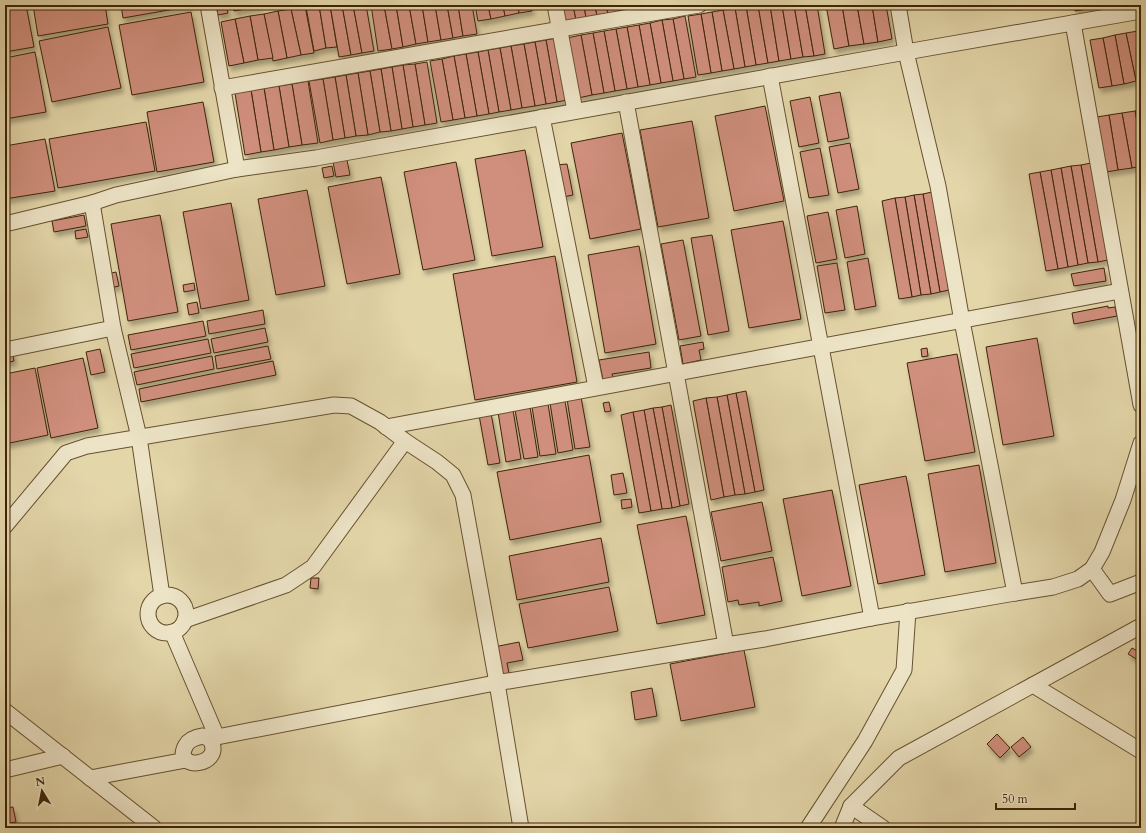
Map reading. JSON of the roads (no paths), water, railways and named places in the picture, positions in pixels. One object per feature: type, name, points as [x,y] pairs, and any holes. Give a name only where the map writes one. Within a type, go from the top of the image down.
[{"type":"street","points":[[208,5],[237,169]]},
{"type":"street","points":[[555,5],[576,111]]},
{"type":"street","points":[[222,88],[699,5]]},
{"type":"street","points":[[898,5],[906,52],[938,186],[1014,593]]},
{"type":"street","points":[[5,224],[92,203],[116,195],[237,169],[316,158],[1141,11]]},
{"type":"street","points":[[1073,23],[1141,406]]},
{"type":"street","points":[[770,76],[872,618]]},
{"type":"street","points":[[626,102],[726,645]]},
{"type":"street","points":[[542,117],[596,387]]},
{"type":"street","points":[[92,203],[113,328],[139,437],[162,596]]},
{"type":"street","points":[[386,427],[676,372],[1120,291]]},
{"type":"street","points":[[5,350],[113,328]]},
{"type":"street","points":[[5,526],[66,453],[87,446],[139,437],[334,405],[351,406],[386,427],[437,462],[453,475],[463,495],[497,683],[521,828]]},
{"type":"street","points":[[185,620],[286,585],[313,567],[405,441]]},
{"type":"street","points":[[90,778],[186,760],[184,755],[186,745],[192,740],[203,736],[214,739],[497,683],[764,639],[872,618],[1053,587],[1078,580],[1092,569],[1102,552],[1123,500],[1141,442]]},
{"type":"street","points":[[1092,569],[1110,594],[1141,582]]},
{"type":"street","points":[[170,595],[178,598],[186,611],[185,620],[182,626],[168,633],[160,631],[154,627],[149,620],[148,613],[150,605],[155,599],[162,596],[170,595]]},
{"type":"street","points":[[808,828],[865,741],[904,670],[908,612]]},
{"type":"street","points":[[842,828],[851,806],[899,758],[1141,626]]},
{"type":"street","points":[[172,632],[214,739]]},
{"type":"street","points":[[1033,685],[1141,751]]},
{"type":"street","points":[[5,711],[154,828]]},
{"type":"street","points":[[5,770],[63,756]]},
{"type":"street","points":[[851,806],[883,828]]}]
